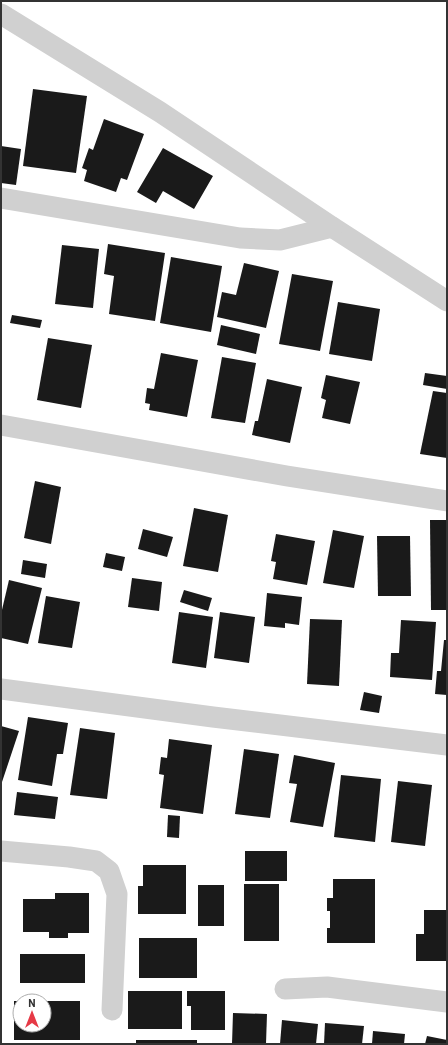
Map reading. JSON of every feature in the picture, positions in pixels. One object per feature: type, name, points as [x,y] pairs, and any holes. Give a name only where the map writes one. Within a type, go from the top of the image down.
[{"type":"street","points":[[1,14],[160,112],[332,227],[447,301]]},
{"type":"street","points":[[1,198],[240,238],[280,240],[332,227]]},
{"type":"street","points":[[1,425],[287,476],[447,501]]},
{"type":"street","points":[[1,689],[213,717],[447,745]]},
{"type":"street","points":[[1,851],[96,861],[108,871],[117,894],[112,1010]]},
{"type":"street","points":[[285,989],[327,987],[447,1002]]},
{"type":"building","points":[[33,89],[87,96],[76,173],[23,166]]},
{"type":"building","points":[[104,119],[144,134],[127,180],[121,178],[116,192],[84,181],[87,170],[82,168],[89,148],[93,150]]},
{"type":"building","points":[[1,146],[21,149],[16,185],[1,183]]},
{"type":"building","points":[[163,148],[213,176],[194,209],[163,191],[156,203],[137,192]]},
{"type":"building","points":[[108,244],[165,253],[155,321],[109,314],[114,276],[104,274]]},
{"type":"building","points":[[62,245],[99,249],[93,308],[55,304]]},
{"type":"building","points":[[171,257],[222,266],[211,332],[160,323]]},
{"type":"building","points":[[244,263],[279,271],[266,328],[217,317],[222,292],[236,295]]},
{"type":"building","points":[[292,274],[333,281],[320,351],[279,344]]},
{"type":"building","points":[[338,302],[380,309],[372,361],[329,354]]},
{"type":"building","points":[[12,315],[42,320],[40,328],[10,323]]},
{"type":"building","points":[[221,325],[260,334],[256,354],[217,345]]},
{"type":"building","points":[[48,338],[92,345],[81,408],[37,400]]},
{"type":"building","points":[[161,353],[198,360],[187,417],[149,410],[150,404],[145,403],[147,388],[154,389]]},
{"type":"building","points":[[222,357],[256,363],[245,423],[211,418]]},
{"type":"building","points":[[425,373],[447,376],[447,389],[423,385]]},
{"type":"building","points":[[326,375],[360,382],[350,424],[322,418],[326,400],[321,398]]},
{"type":"building","points":[[267,379],[302,387],[290,443],[252,435],[255,421],[258,421]]},
{"type":"building","points":[[433,391],[447,393],[447,458],[420,454]]},
{"type":"building","points":[[35,481],[61,487],[51,544],[24,538]]},
{"type":"building","points":[[194,508],[228,515],[218,572],[183,566]]},
{"type":"building","points":[[430,520],[447,520],[447,610],[431,610]]},
{"type":"building","points":[[143,529],[173,537],[167,557],[138,549]]},
{"type":"building","points":[[333,530],[364,536],[354,588],[323,583]]},
{"type":"building","points":[[276,534],[315,541],[307,585],[273,579],[276,562],[271,561]]},
{"type":"building","points":[[377,536],[410,536],[411,596],[378,596]]},
{"type":"building","points":[[106,553],[125,557],[122,571],[103,567]]},
{"type":"building","points":[[23,560],[47,564],[45,578],[21,574]]},
{"type":"building","points":[[132,578],[162,582],[159,611],[128,607]]},
{"type":"building","points":[[9,580],[42,588],[28,644],[1,638],[1,614]]},
{"type":"building","points":[[184,590],[212,598],[208,611],[180,602]]},
{"type":"building","points":[[267,593],[302,597],[299,625],[285,623],[285,628],[264,626]]},
{"type":"building","points":[[46,596],[80,602],[72,648],[38,643]]},
{"type":"building","points":[[179,612],[213,617],[206,668],[172,663]]},
{"type":"building","points":[[220,612],[255,617],[249,663],[214,658]]},
{"type":"building","points":[[310,619],[342,620],[339,686],[307,684]]},
{"type":"building","points":[[401,620],[436,622],[432,680],[390,677],[391,653],[399,653]]},
{"type":"building","points":[[444,640],[447,640],[447,695],[435,694],[437,671],[441,671]]},
{"type":"building","points":[[364,692],[382,696],[379,713],[360,710]]},
{"type":"building","points":[[28,717],[68,723],[63,754],[57,754],[52,786],[18,780]]},
{"type":"building","points":[[1,726],[19,731],[2,782],[1,781]]},
{"type":"building","points":[[80,728],[115,733],[107,799],[70,795]]},
{"type":"building","points":[[169,739],[212,745],[203,814],[160,808],[164,775],[159,774],[161,757],[167,758]]},
{"type":"building","points":[[244,749],[279,754],[270,818],[235,814]]},
{"type":"building","points":[[294,755],[335,763],[323,827],[290,822],[297,784],[289,783]]},
{"type":"building","points":[[341,775],[381,779],[375,842],[334,837]]},
{"type":"building","points":[[398,781],[432,785],[425,846],[391,842]]},
{"type":"building","points":[[17,792],[58,797],[55,819],[14,815]]},
{"type":"building","points":[[168,815],[180,816],[179,838],[167,837]]},
{"type":"building","points":[[245,851],[287,851],[287,881],[245,881]]},
{"type":"building","points":[[143,865],[186,865],[186,914],[138,914],[138,886],[143,886]]},
{"type":"building","points":[[333,879],[375,879],[375,943],[327,943],[327,928],[330,928],[330,911],[327,911],[327,898],[333,898]]},
{"type":"building","points":[[244,884],[279,884],[279,941],[244,941]]},
{"type":"building","points":[[198,885],[224,885],[224,926],[198,926]]},
{"type":"building","points":[[55,893],[89,893],[89,933],[68,933],[68,938],[49,938],[49,932],[23,932],[23,899],[55,899]]},
{"type":"building","points":[[424,910],[447,910],[447,961],[416,961],[416,934],[424,934]]},
{"type":"building","points":[[139,938],[197,938],[197,978],[139,978]]},
{"type":"building","points":[[20,954],[85,954],[85,983],[20,983]]},
{"type":"building","points":[[128,991],[182,991],[182,1029],[128,1029]]},
{"type":"building","points":[[187,991],[225,991],[225,1030],[191,1030],[191,1006],[187,1006]]},
{"type":"building","points":[[52,1001],[80,1001],[80,1040],[14,1040],[14,1033],[52,1033]]},
{"type":"building","points":[[233,1013],[267,1014],[266,1044],[232,1044]]},
{"type":"building","points":[[282,1020],[318,1024],[316,1044],[280,1044]]},
{"type":"building","points":[[325,1023],[364,1026],[362,1044],[324,1044]]},
{"type":"building","points":[[373,1031],[405,1034],[404,1044],[372,1044]]},
{"type":"building","points":[[427,1036],[447,1040],[447,1044],[425,1044]]},
{"type":"building","points":[[136,1040],[197,1040],[197,1044],[136,1044]]}]
